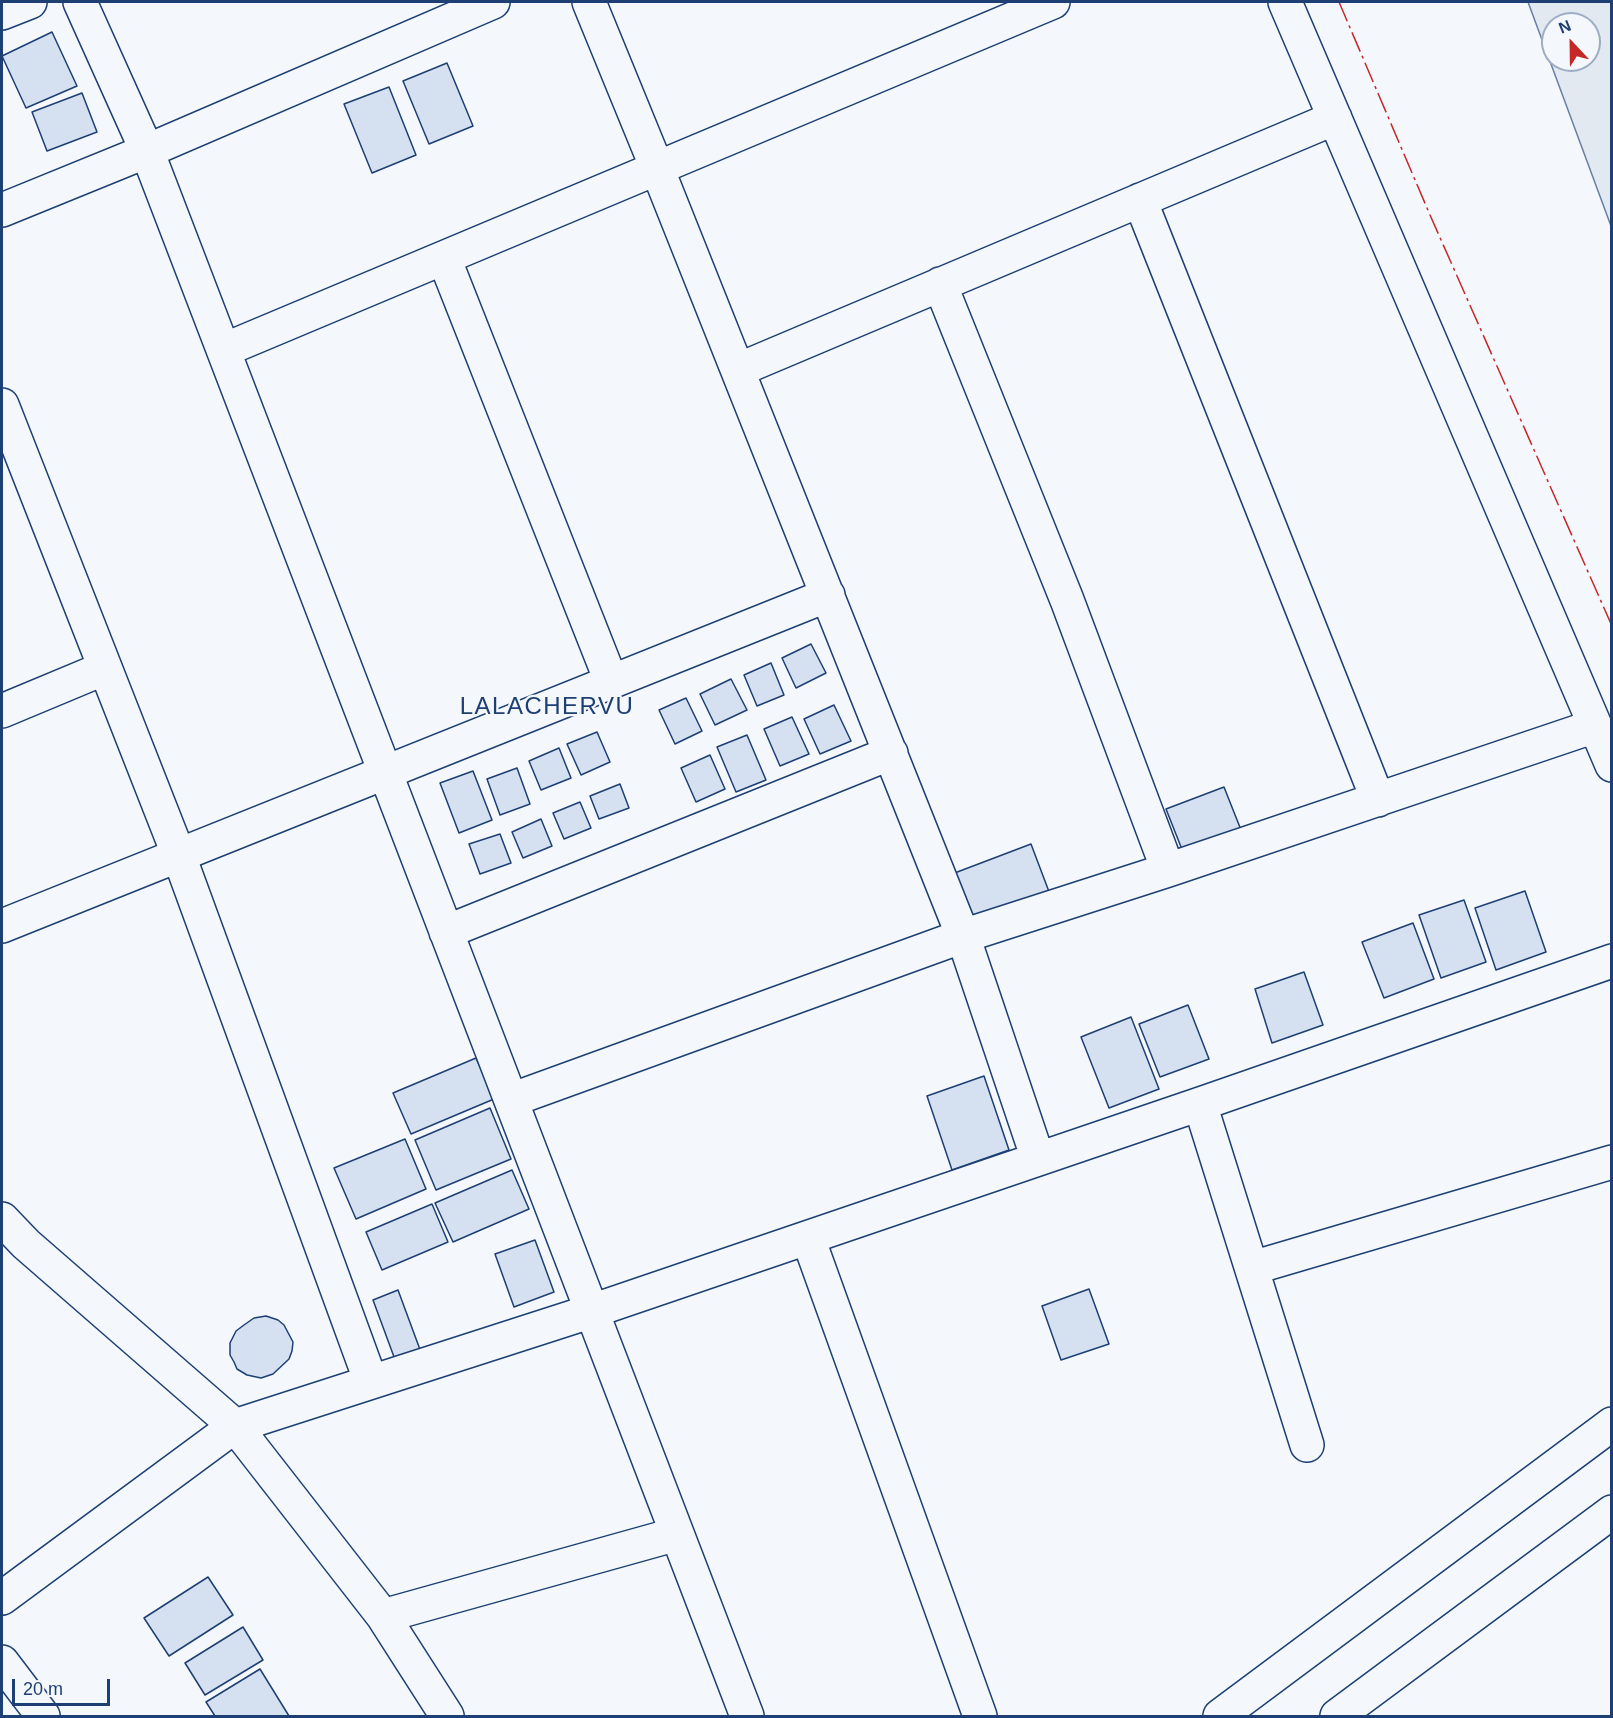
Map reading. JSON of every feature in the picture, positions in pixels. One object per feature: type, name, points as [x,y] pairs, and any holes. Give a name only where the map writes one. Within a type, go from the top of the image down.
[{"type":"main road","points":[[2,13],[30,2]]},
{"type":"main road","points":[[80,2],[147,151],[747,1716]]},
{"type":"main road","points":[[2,210],[147,151],[493,2]]},
{"type":"main road","points":[[589,2],[963,936],[1038,1159]]},
{"type":"main road","points":[[224,351],[1053,2]]},
{"type":"main road","points":[[1285,2],[1611,765]]},
{"type":"main road","points":[[738,370],[1335,118]]},
{"type":"main road","points":[[1140,200],[1378,800]]},
{"type":"main road","points":[[444,258],[611,681]]},
{"type":"main road","points":[[940,284],[1067,600],[1168,870]]},
{"type":"main road","points":[[2,405],[12,461],[105,668],[179,856],[371,1382]]},
{"type":"main road","points":[[2,926],[828,595]]},
{"type":"main road","points":[[2,711],[105,668]]},
{"type":"main road","points":[[511,1100],[963,936],[1168,870],[1595,726]]},
{"type":"main road","points":[[446,932],[891,753]]},
{"type":"main road","points":[[2,1598],[235,1426],[592,1311],[1611,961]]},
{"type":"main road","points":[[1200,1104],[1308,1445]]},
{"type":"main road","points":[[1252,1268],[1611,1162]]},
{"type":"main road","points":[[2,1219],[26,1244],[235,1426],[382,1616],[447,1716]]},
{"type":"main road","points":[[808,1238],[980,1716]]},
{"type":"main road","points":[[1220,1716],[1611,1424]]},
{"type":"main road","points":[[1337,1716],[1611,1512]]},
{"type":"main road","points":[[382,1616],[677,1534]]},
{"type":"main road","points":[[2,1662],[43,1716]]},
{"type":"shaded area","points":[[1528,2],[1611,2],[1611,226],[1554,72],[1601,72],[1601,12],[1541,12],[1541,37]]},
{"type":"building","points":[[52,32],[77,86],[26,108],[2,56]]},
{"type":"building","points":[[447,63],[473,126],[429,144],[403,81]]},
{"type":"building","points":[[389,87],[416,155],[372,173],[344,104]]},
{"type":"building","points":[[82,93],[97,132],[47,151],[32,112]]},
{"type":"building","points":[[811,644],[826,673],[796,688],[782,658]]},
{"type":"building","points":[[771,663],[784,695],[757,706],[744,675]]},
{"type":"building","points":[[731,679],[747,710],[715,725],[700,694]]},
{"type":"building","points":[[686,698],[702,731],[675,744],[659,710]]},
{"type":"building","points":[[834,705],[851,741],[820,754],[804,719]]},
{"type":"building","points":[[792,717],[809,754],[780,766],[764,729]]},
{"type":"building","points":[[597,732],[610,762],[581,775],[567,744]]},
{"type":"building","points":[[747,735],[766,780],[736,792],[717,747]]},
{"type":"building","points":[[559,748],[571,778],[541,790],[529,761]]},
{"type":"building","points":[[710,755],[725,789],[696,802],[681,768]]},
{"type":"building","points":[[517,768],[530,804],[500,815],[487,779]]},
{"type":"building","points":[[473,771],[492,820],[459,833],[440,783]]},
{"type":"building","points":[[620,784],[629,808],[599,819],[590,796]]},
{"type":"building","points":[[1224,787],[1243,835],[1185,857],[1166,809]]},
{"type":"building","points":[[580,802],[591,828],[564,839],[553,813]]},
{"type":"building","points":[[541,819],[552,846],[523,858],[512,832]]},
{"type":"building","points":[[500,834],[511,863],[480,874],[469,844]]},
{"type":"building","points":[[1031,844],[1051,897],[972,927],[952,874]]},
{"type":"building","points":[[1525,891],[1546,952],[1496,970],[1475,908]]},
{"type":"building","points":[[1464,900],[1486,962],[1441,978],[1419,915]]},
{"type":"building","points":[[1413,923],[1434,979],[1384,998],[1362,942]]},
{"type":"building","points":[[1304,972],[1323,1025],[1272,1043],[1255,989]]},
{"type":"building","points":[[1188,1005],[1209,1059],[1160,1077],[1139,1024]]},
{"type":"building","points":[[1131,1017],[1159,1089],[1109,1108],[1081,1037]]},
{"type":"building","points":[[476,1058],[494,1099],[411,1134],[393,1093]]},
{"type":"building","points":[[984,1076],[1009,1150],[952,1170],[927,1096]]},
{"type":"building","points":[[490,1108],[511,1159],[436,1190],[415,1140]]},
{"type":"building","points":[[405,1139],[426,1189],[356,1219],[334,1168]]},
{"type":"building","points":[[512,1170],[529,1209],[453,1242],[435,1203]]},
{"type":"building","points":[[432,1204],[448,1242],[382,1270],[366,1232]]},
{"type":"building","points":[[535,1240],[554,1292],[514,1307],[495,1254]]},
{"type":"building","points":[[1089,1289],[1109,1344],[1061,1360],[1042,1306]]},
{"type":"building","points":[[398,1290],[422,1355],[397,1365],[373,1300]]},
{"type":"building","points":[[266,1316],[284,1325],[293,1342],[289,1359],[273,1374],[261,1378],[247,1375],[237,1369],[230,1355],[230,1343],[236,1331],[244,1325],[254,1318]]},
{"type":"building","points":[[208,1577],[233,1615],[169,1656],[144,1618]]},
{"type":"building","points":[[243,1627],[263,1660],[205,1695],[185,1663]]},
{"type":"building","points":[[260,1669],[289,1716],[215,1716],[206,1702]]},
{"type":"power","points":[[1339,2],[1430,215],[1612,626]]},
{"type":"district","name":"LALACHERVU","points":[[547,707]]}]
